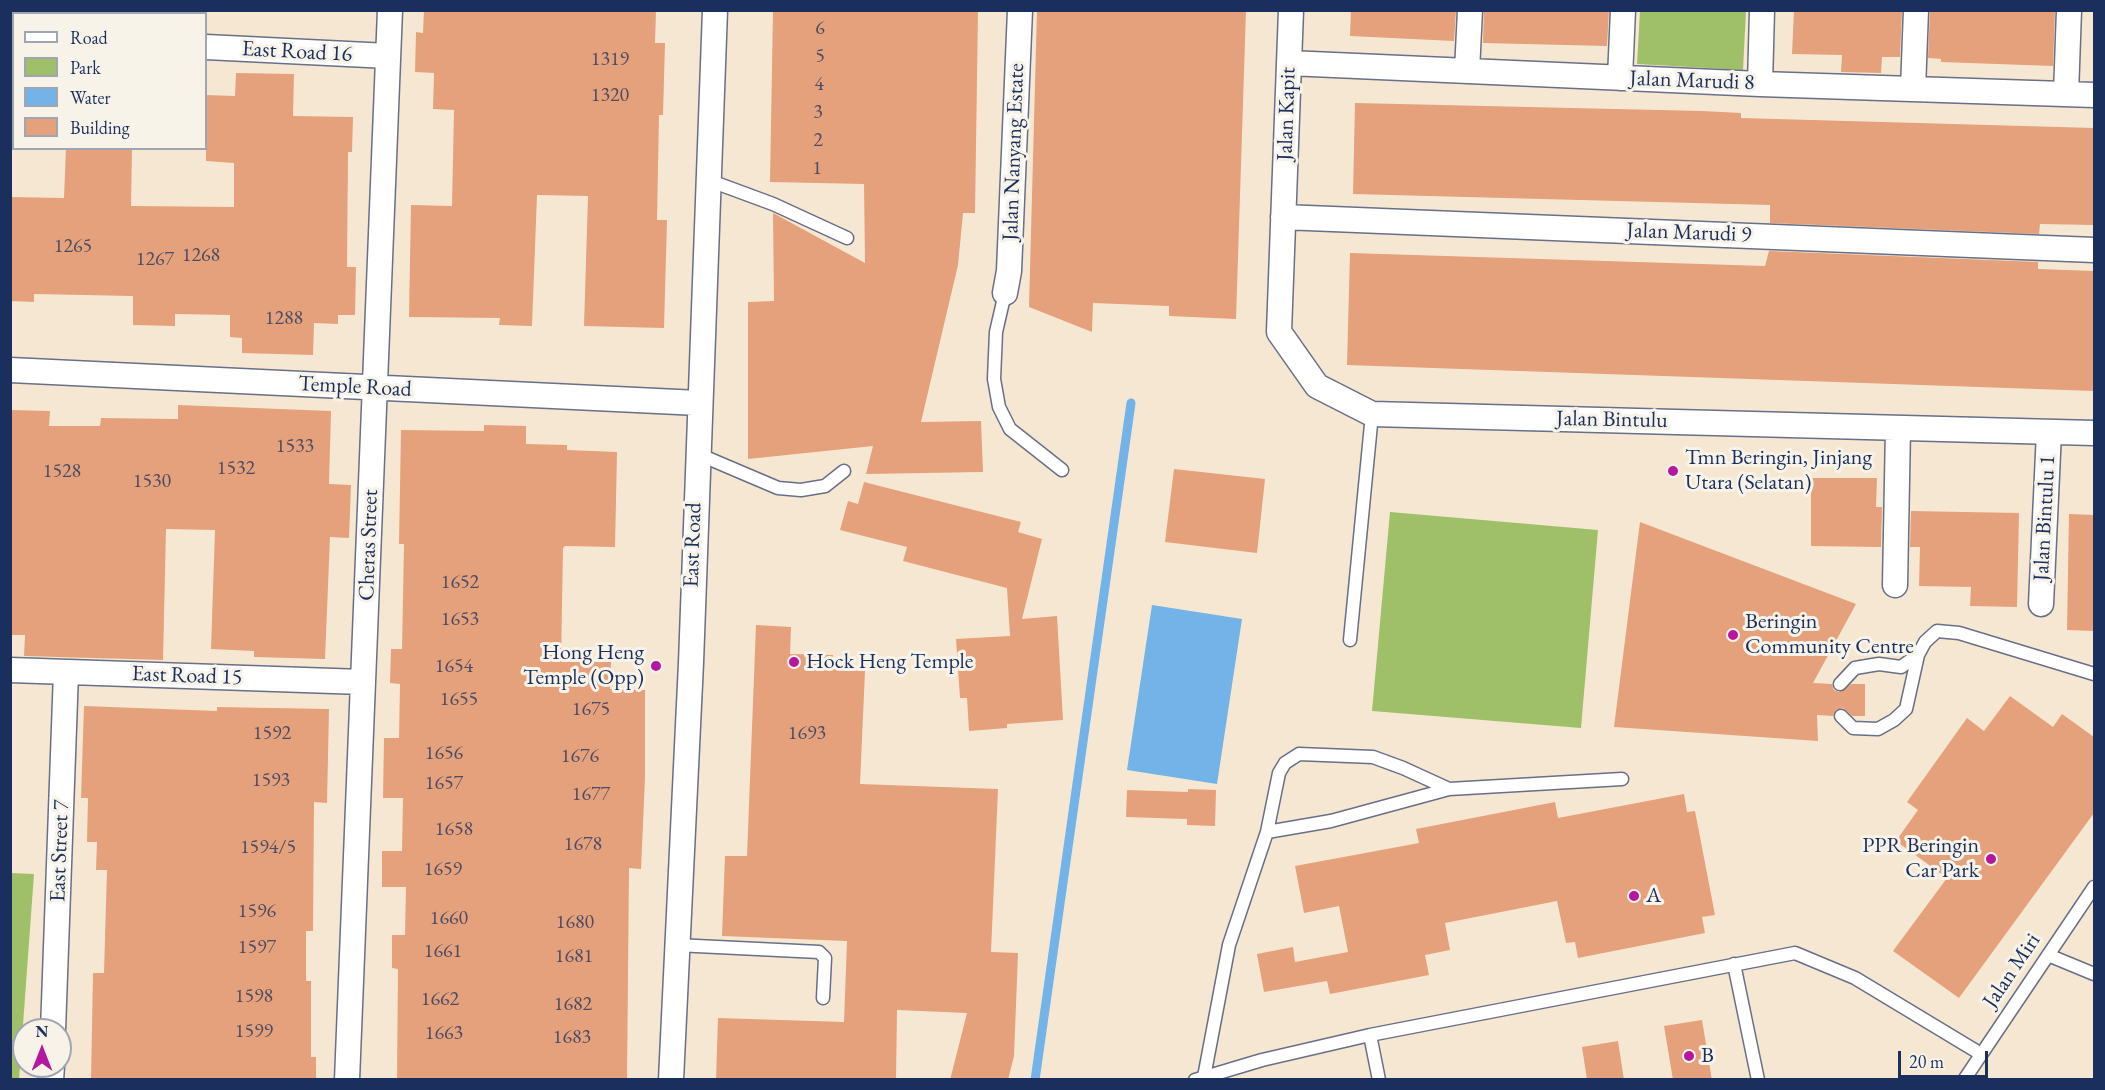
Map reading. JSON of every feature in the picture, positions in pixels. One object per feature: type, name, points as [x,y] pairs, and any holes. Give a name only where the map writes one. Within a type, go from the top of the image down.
[{"type":"street","name":"Cheras Street","points":[[347,1080],[390,10]]},
{"type":"street","name":"East Road","points":[[671,1080],[691,663],[715,10]]},
{"type":"street","name":"Jalan Nanyang Estate","points":[[1005,293],[1009,271],[1020,10]]},
{"type":"street","name":"Jalan Kapit","points":[[1284,217],[1291,10]]},
{"type":"street","points":[[1467,71],[1470,10]]},
{"type":"street","points":[[1620,78],[1623,10]]},
{"type":"street","points":[[1760,84],[1762,10]]},
{"type":"street","points":[[1913,89],[1916,10]]},
{"type":"street","points":[[2066,94],[2069,10]]},
{"type":"street","name":"East Road 16","points":[[207,47],[388,56]]},
{"type":"street","name":"Jalan Marudi 8","points":[[1289,63],[1760,84],[2094,95]]},
{"type":"street","name":"Jalan Marudi 9","points":[[1284,217],[2094,250]]},
{"type":"street","name":"Jalan Bintulu","points":[[1284,217],[1280,332],[1317,386],[1372,414],[2094,433]]},
{"type":"street","name":"Temple Road","points":[[10,370],[699,403]]},
{"type":"street","points":[[1895,585],[1898,428]]},
{"type":"street","name":"Jalan Bintulu 1","points":[[2041,604],[2049,432]]},
{"type":"street","name":"East Road 15","points":[[10,670],[363,682]]},
{"type":"street","name":"East Street 7","points":[[53,1018],[66,672]]},
{"type":"lane","points":[[708,180],[773,204],[847,238]]},
{"type":"lane","points":[[1005,293],[996,332],[994,379],[999,406],[1010,429],[1062,470]]},
{"type":"lane","points":[[1350,640],[1372,414]]},
{"type":"lane","points":[[697,453],[778,488],[801,490],[825,486],[844,471]]},
{"type":"lane","points":[[1841,716],[1853,728],[1878,729],[1906,709],[1918,655],[1925,642],[1937,631],[1959,633],[2094,675]]},
{"type":"lane","points":[[1840,684],[1855,668],[1880,664],[1900,667],[1918,655]]},
{"type":"lane","points":[[1449,789],[1404,768],[1373,757],[1299,754],[1286,763],[1279,773],[1267,832],[1229,945],[1199,1078],[1262,1060],[1370,1035],[1795,953],[1855,978],[1981,1054]]},
{"type":"lane","points":[[1267,832],[1331,821],[1449,789],[1622,779]]},
{"type":"lane","name":"Jalan Miri","points":[[1964,1080],[2094,887]]},
{"type":"lane","points":[[676,945],[819,951],[825,958],[823,998]]},
{"type":"lane","points":[[2048,955],[2094,974]]},
{"type":"lane","points":[[1734,964],[1758,1080]]},
{"type":"lane","points":[[1370,1035],[1379,1080]]},
{"type":"green space","points":[[1640,11],[1746,11],[1743,70],[1637,64]]},
{"type":"green space","points":[[1390,512],[1598,530],[1581,728],[1372,711]]},
{"type":"green space","points":[[11,873],[34,874],[24,1018],[12,1018],[12,1078],[19,1078],[19,1080],[10,1079]]},
{"type":"water","points":[[1152,605],[1242,619],[1217,784],[1127,770]]},
{"type":"building","points":[[424,10],[656,10],[655,43],[665,43],[663,115],[659,115],[657,220],[667,220],[664,328],[584,326],[588,196],[537,195],[532,326],[499,325],[500,318],[409,317],[411,205],[452,206],[454,110],[433,109],[434,73],[415,72],[416,32],[423,33]]},
{"type":"building","points":[[773,10],[978,10],[975,213],[963,213],[958,265],[921,422],[981,421],[983,472],[866,474],[873,446],[748,459],[748,302],[774,301],[773,213],[865,263],[864,184],[770,182]]},
{"type":"building","points":[[1037,10],[1246,10],[1236,319],[1169,316],[1169,306],[1093,303],[1092,332],[1029,307]]},
{"type":"building","points":[[1351,10],[1456,10],[1454,41],[1350,36]]},
{"type":"building","points":[[1484,10],[1609,10],[1607,46],[1483,43]]},
{"type":"building","points":[[1794,10],[1902,10],[1900,57],[1882,57],[1881,73],[1841,72],[1842,55],[1792,54]]},
{"type":"building","points":[[1930,10],[2055,10],[2053,66],[1941,62],[1941,59],[1928,58]]},
{"type":"building","points":[[236,73],[294,74],[293,116],[353,117],[352,152],[348,152],[347,267],[356,267],[355,315],[338,315],[338,324],[314,323],[313,355],[242,353],[242,338],[230,337],[230,315],[175,314],[175,326],[133,325],[133,296],[34,294],[34,302],[10,301],[10,197],[64,198],[66,150],[132,150],[131,206],[234,207],[234,163],[206,161],[206,150],[207,95],[235,96]]},
{"type":"building","points":[[1355,103],[1702,111],[1741,113],[1741,118],[2094,128],[2094,225],[2040,224],[2039,234],[1770,223],[1770,205],[1353,194]]},
{"type":"building","points":[[1769,251],[2038,262],[2038,269],[2094,271],[2094,391],[1347,365],[1350,253],[1765,266]]},
{"type":"building","points":[[178,405],[331,411],[329,484],[351,485],[349,538],[330,537],[325,659],[254,657],[254,651],[211,649],[215,530],[166,529],[163,660],[24,656],[25,635],[10,635],[10,410],[50,411],[49,426],[100,426],[101,418],[178,419]]},
{"type":"building","points":[[484,425],[526,426],[526,444],[567,445],[567,450],[617,452],[615,547],[565,546],[563,548],[561,662],[611,662],[610,689],[645,690],[645,778],[641,869],[629,868],[627,1080],[397,1080],[398,969],[392,968],[392,935],[405,935],[406,887],[382,887],[382,851],[402,851],[403,798],[383,798],[384,738],[399,738],[400,684],[390,683],[391,649],[402,649],[404,544],[399,544],[401,430],[484,431]]},
{"type":"building","points":[[1174,469],[1265,479],[1257,553],[1165,542]]},
{"type":"building","points":[[1811,478],[1877,478],[1876,507],[1882,507],[1881,547],[1811,546]]},
{"type":"building","points":[[864,482],[1021,522],[1018,532],[1042,539],[1022,619],[1057,616],[1063,720],[1007,724],[1007,728],[969,731],[967,698],[960,698],[956,639],[1010,636],[1007,588],[903,561],[907,547],[840,530],[848,501],[858,504]]},
{"type":"building","points":[[1911,511],[2019,513],[2017,607],[1970,606],[1971,587],[1919,586],[1920,547],[1910,547]]},
{"type":"building","points":[[2069,514],[2094,515],[2094,631],[2067,630]]},
{"type":"building","name":"Beringin Community Centre","points":[[1640,522],[1856,604],[1813,683],[1832,684],[1834,690],[1839,692],[1851,684],[1865,684],[1865,716],[1852,716],[1843,708],[1836,710],[1833,716],[1817,715],[1818,741],[1614,727]]},
{"type":"building","points":[[756,625],[791,627],[790,654],[833,655],[833,669],[865,671],[860,784],[998,789],[991,952],[1018,953],[1014,1056],[1008,1080],[950,1080],[967,1013],[897,1010],[896,1080],[716,1080],[718,1018],[844,1022],[847,941],[722,936],[725,856],[747,856]]},
{"type":"building","name":"PPR Beringin Car Park","points":[[2010,696],[2053,727],[2062,714],[2094,737],[2094,813],[1959,998],[1893,951],[1947,878],[1896,841],[1918,810],[1907,802],[1967,718],[1984,731]]},
{"type":"building","points":[[84,706],[217,711],[217,707],[329,709],[327,803],[314,802],[313,931],[306,931],[306,981],[311,981],[311,1057],[316,1057],[316,1080],[91,1080],[93,973],[104,973],[107,870],[96,870],[97,842],[87,842],[88,798],[81,798]]},
{"type":"building","points":[[1188,789],[1216,790],[1215,826],[1187,825],[1187,819],[1126,817],[1127,790],[1188,792]]},
{"type":"building","name":"A","points":[[1684,794],[1687,812],[1695,811],[1715,915],[1702,917],[1705,933],[1578,958],[1575,942],[1566,943],[1557,901],[1445,923],[1450,950],[1425,955],[1429,975],[1330,994],[1327,981],[1264,992],[1257,954],[1293,947],[1295,962],[1348,952],[1339,906],[1304,913],[1295,866],[1419,843],[1416,829],[1555,802],[1558,818]]},
{"type":"building","points":[[1702,1020],[1712,1080],[1673,1080],[1664,1026]]},
{"type":"building","points":[[1618,1041],[1624,1080],[1587,1080],[1582,1047]]},
{"type":"waterway","points":[[1035,1080],[1131,403]]},
{"type":"place","name":"Tmn Beringin, Jinjang Utara (Selatan)","points":[[1673,471]]},
{"type":"place","name":"Beringin Community Centre","points":[[1733,635]]},
{"type":"place","name":"Hock Heng Temple","points":[[794,662]]},
{"type":"place","name":"Hong Heng Temple (Opp)","points":[[656,666]]},
{"type":"place","name":"PPR Beringin Car Park","points":[[1991,859]]},
{"type":"place","name":"A","points":[[1634,896]]},
{"type":"place","name":"B","points":[[1689,1056]]}]
